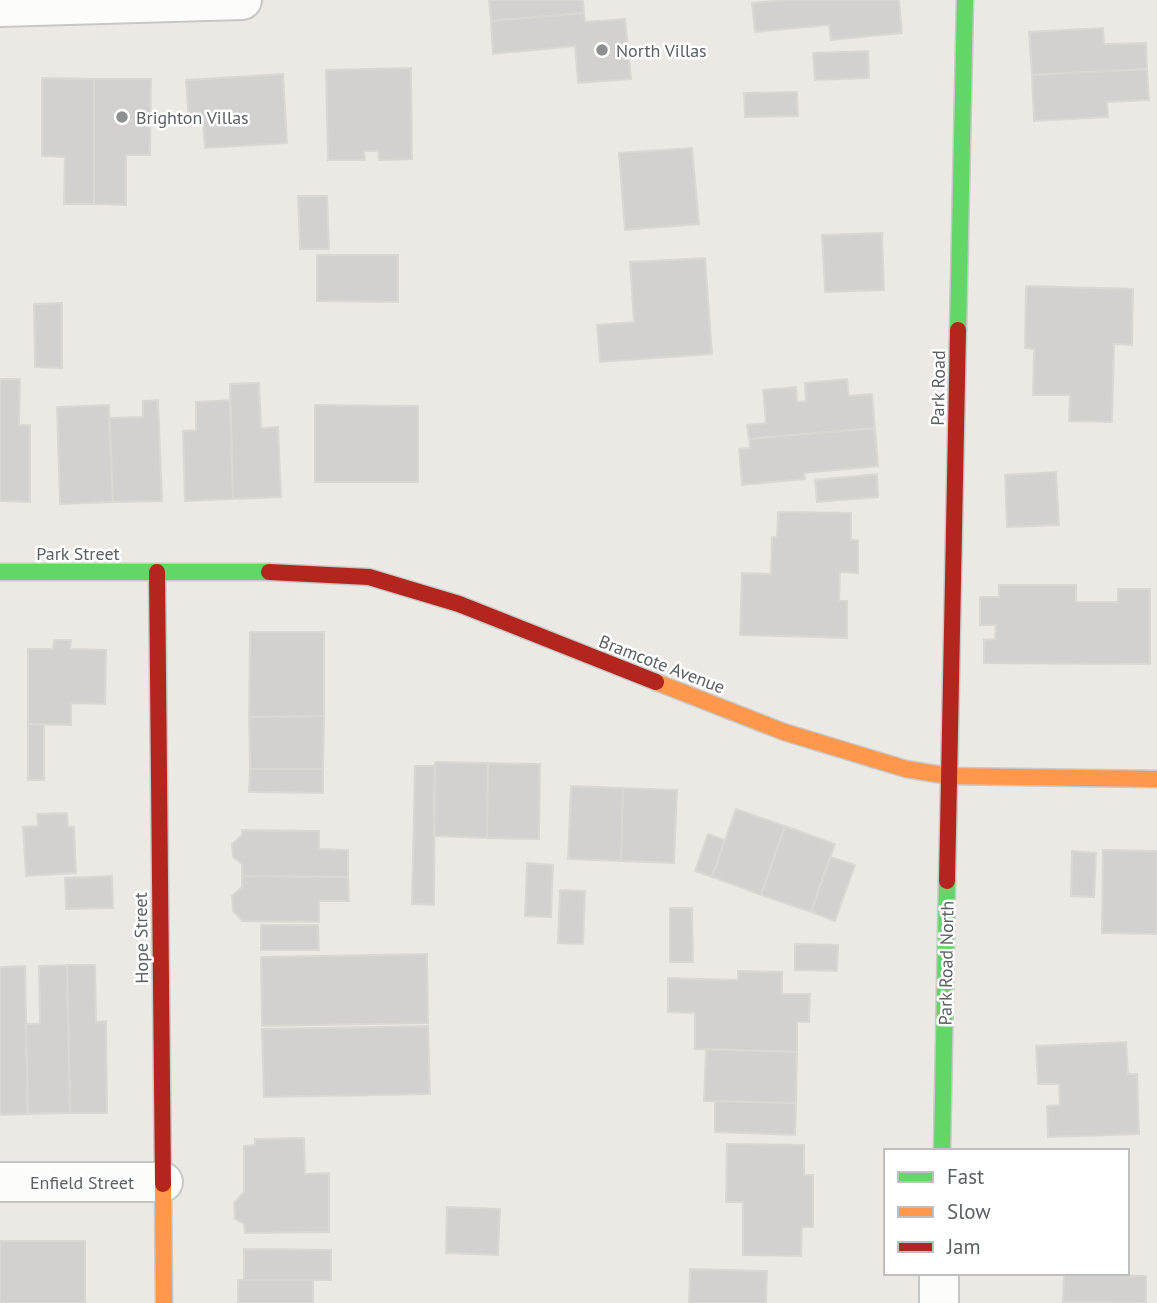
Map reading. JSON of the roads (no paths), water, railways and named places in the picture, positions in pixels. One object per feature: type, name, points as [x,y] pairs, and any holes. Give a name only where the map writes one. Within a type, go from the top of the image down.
[{"type":"street","points":[[0,7],[242,0]]},
{"type":"street","name":"Park Road","points":[[949,776],[965,0]]},
{"type":"street","name":"Park Street","points":[[0,572],[157,572]]},
{"type":"street","name":"Bramcote Avenue","points":[[157,572],[312,572],[369,578],[403,586],[459,604],[784,732],[906,769],[949,776],[1157,779]]},
{"type":"street","name":"Hope Street","points":[[157,572],[164,1303]]},
{"type":"street","name":"Park Road North","points":[[942,1149],[949,776]]},
{"type":"street","name":"Enfield Street","points":[[0,1182],[163,1182]]},
{"type":"street","points":[[939,1275],[939,1303]]},
{"type":"place","name":"North Villas","points":[[602,50]]},
{"type":"place","name":"Brighton Villas","points":[[122,117]]}]
